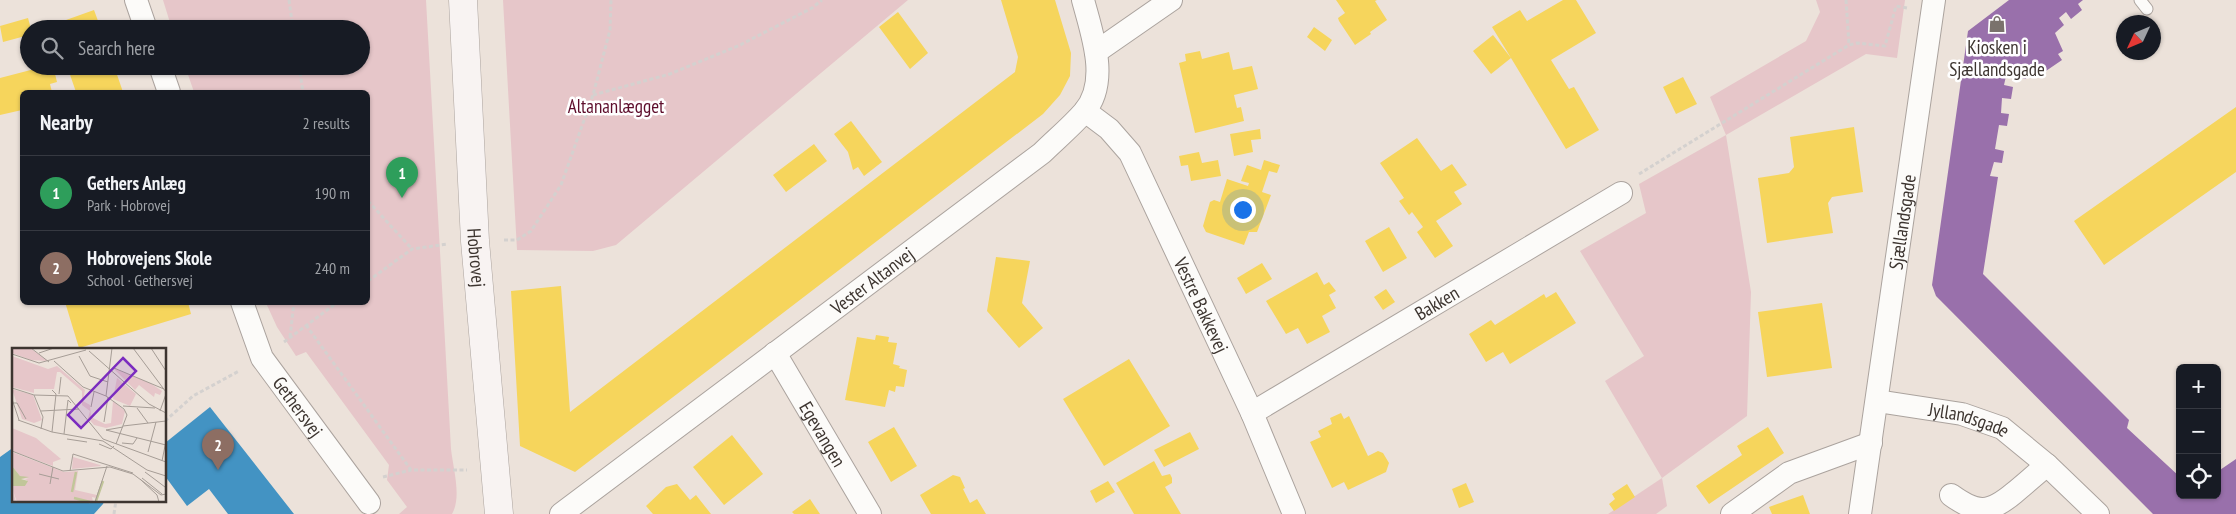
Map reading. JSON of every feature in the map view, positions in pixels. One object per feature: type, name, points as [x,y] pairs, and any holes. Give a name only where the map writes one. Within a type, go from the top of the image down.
[{"type":"street","points":[[136,0],[143,20]]},
{"type":"street","name":"Hobrovej","points":[[463,0],[475,241],[499,514]]},
{"type":"street","name":"Vester Altanvej","points":[[561,514],[1042,153],[1085,111],[1097,84],[1096,52],[1084,0]]},
{"type":"street","points":[[1096,52],[1171,0]]},
{"type":"street","name":"Sjællandsgade","points":[[1860,514],[1934,0]]},
{"type":"street","points":[[163,75],[168,90]]},
{"type":"street","name":"Vestre Bakkevej","points":[[1085,111],[1109,129],[1130,153],[1252,413],[1294,514]]},
{"type":"street","name":"Bakken","points":[[1252,413],[1622,193]]},
{"type":"street","name":"Gethersvej","points":[[243,305],[262,358],[369,503]]},
{"type":"street","name":"Egevangen","points":[[775,353],[870,514]]},
{"type":"street","name":"Jyllandsgade","points":[[1877,401],[1962,414],[2002,428],[2047,465],[2098,514]]},
{"type":"street","points":[[1732,514],[1789,474],[1871,443]]},
{"type":"street","points":[[1951,495],[1963,507],[1979,512],[1995,511],[2047,465]]},
{"type":"path","points":[[289,0],[292,20]]},
{"type":"path","points":[[370,280],[412,249],[475,241],[517,240],[531,231],[561,185],[593,95],[610,30],[611,0]]},
{"type":"path","points":[[593,95],[670,74],[740,45],[812,8],[822,0]]},
{"type":"path","points":[[1846,0],[1849,45]]},
{"type":"path","points":[[1622,193],[1636,175],[1849,45],[1857,43],[1885,46],[1896,6]]},
{"type":"path","points":[[300,75],[303,90]]},
{"type":"path","points":[[370,203],[412,249]]},
{"type":"path","points":[[290,338],[294,305]]},
{"type":"path","points":[[166,420],[194,396],[262,358],[334,305]]},
{"type":"path","points":[[306,325],[411,470],[495,470]]},
{"type":"green space","points":[[163,0],[426,0],[451,449],[457,491],[452,514],[399,514],[407,507],[387,480],[389,465],[306,352],[296,356],[277,327],[267,305],[370,305],[370,90],[193,90],[188,75],[370,75],[370,20],[169,20]]},
{"type":"green space","name":"Altananlægget","points":[[503,0],[908,0],[616,245],[593,251],[517,250]]},
{"type":"green space","points":[[1816,0],[1905,0],[1897,58],[1866,54],[1726,135],[1710,97],[1806,41],[1820,12]]},
{"type":"green space","points":[[1726,135],[1751,292],[1747,416],[1662,478],[1605,381],[1644,356],[1580,251],[1646,213],[1639,184]]},
{"type":"green space","points":[[1662,478],[1667,506],[1656,514],[1608,514]]},
{"type":"building: Homes","points":[[1001,0],[1055,0],[1071,53],[1070,76],[1060,95],[1043,114],[575,472],[520,446],[511,291],[561,286],[570,412],[1015,72],[1018,57]]},
{"type":"building: Homes","points":[[1336,0],[1377,0],[1375,1],[1387,20],[1355,45],[1339,21],[1338,18],[1345,13]]},
{"type":"building: Homes","points":[[1563,0],[1576,0],[1596,33],[1551,60],[1569,89],[1574,87],[1599,130],[1566,149],[1492,27],[1520,10],[1527,21]]},
{"type":"building: Homes","points":[[94,10],[98,20],[66,20]]},
{"type":"building: Homes","points":[[898,12],[928,53],[910,69],[879,27]]},
{"type":"building: Homes","points":[[20,20],[20,37],[3,42],[0,26]]},
{"type":"building: Homes","points":[[1314,27],[1332,40],[1325,51],[1307,37]]},
{"type":"building: Homes","points":[[1493,35],[1511,58],[1491,74],[1473,51]]},
{"type":"building: Homes","points":[[1200,51],[1202,59],[1229,52],[1233,70],[1252,66],[1258,89],[1234,95],[1237,108],[1241,107],[1244,121],[1195,133],[1179,63],[1186,61],[1185,54]]},
{"type":"building: Homes","points":[[20,73],[20,75],[55,75],[57,82],[50,84],[52,90],[20,90],[20,110],[0,115],[0,78]]},
{"type":"building: Homes","points":[[70,75],[117,75],[122,90],[75,90]]},
{"type":"building: Homes","points":[[1683,77],[1697,104],[1676,114],[1663,87]]},
{"type":"building: Homes","points":[[2236,107],[2236,172],[2104,265],[2074,221]]},
{"type":"building: Homes","points":[[851,121],[882,162],[864,176],[858,167],[853,170],[848,152],[834,134]]},
{"type":"building: Homes","points":[[1854,127],[1863,192],[1832,197],[1828,203],[1833,233],[1767,243],[1758,178],[1789,173],[1794,167],[1790,137]]},
{"type":"building: Homes","points":[[1260,129],[1261,139],[1251,140],[1253,152],[1234,156],[1230,134]]},
{"type":"building: Homes","points":[[1417,138],[1441,171],[1452,164],[1467,185],[1454,192],[1462,204],[1436,221],[1453,246],[1435,258],[1417,232],[1423,227],[1412,212],[1409,215],[1399,201],[1404,198],[1380,163]]},
{"type":"building: Homes","points":[[814,144],[827,161],[786,192],[773,175]]},
{"type":"building: Homes","points":[[1199,152],[1202,163],[1218,160],[1221,176],[1191,181],[1188,165],[1181,166],[1179,156]]},
{"type":"building: Homes","points":[[1264,160],[1280,165],[1277,173],[1269,171],[1262,192],[1271,195],[1257,232],[1249,232],[1244,245],[1206,232],[1203,226],[1210,202],[1214,200],[1220,202],[1227,179],[1248,186],[1249,183],[1241,181],[1247,165],[1261,170]]},
{"type":"building: Homes","points":[[1389,227],[1407,258],[1383,272],[1365,241]]},
{"type":"building: Homes","points":[[996,257],[1030,261],[1022,303],[1043,328],[1019,348],[987,311]]},
{"type":"building: Homes","points":[[1262,263],[1272,279],[1246,294],[1237,278]]},
{"type":"building: Homes","points":[[1317,272],[1324,285],[1329,282],[1336,291],[1329,295],[1336,308],[1322,316],[1330,332],[1307,344],[1298,328],[1286,334],[1266,301]]},
{"type":"building: Homes","points":[[1386,289],[1395,302],[1383,310],[1374,297]]},
{"type":"building: Homes","points":[[1556,292],[1576,323],[1510,364],[1503,352],[1486,362],[1469,334],[1491,320],[1495,325],[1544,294],[1546,298]]},
{"type":"building: Homes","points":[[1822,303],[1832,368],[1767,377],[1758,312]]},
{"type":"building: Homes","points":[[66,305],[189,305],[191,314],[79,348]]},
{"type":"building: Homes","points":[[876,335],[889,337],[888,342],[897,343],[893,364],[907,370],[904,387],[896,386],[895,392],[889,390],[885,407],[845,400],[857,337],[875,340]]},
{"type":"building: Homes","points":[[1129,359],[1170,426],[1104,466],[1063,399]]},
{"type":"building: Homes","points":[[1341,413],[1344,419],[1349,416],[1368,456],[1378,451],[1383,453],[1389,463],[1386,472],[1348,490],[1344,482],[1332,488],[1310,442],[1321,437],[1318,431],[1332,424],[1330,418]]},
{"type":"building: Homes","points":[[894,427],[917,466],[891,482],[868,442]]},
{"type":"building: Homes","points":[[1768,427],[1784,453],[1709,504],[1696,486],[1742,455],[1737,446]]},
{"type":"building: Homes","points":[[1190,432],[1199,449],[1164,467],[1154,450]]},
{"type":"building: Homes","points":[[732,435],[763,474],[724,505],[693,467]]},
{"type":"building: Homes","points":[[1154,461],[1162,476],[1170,474],[1172,483],[1165,487],[1181,514],[1134,514],[1116,483]]},
{"type":"building: Homes","points":[[953,475],[960,477],[965,488],[963,489],[970,503],[977,499],[986,514],[931,514],[920,495]]},
{"type":"building: Homes","points":[[1108,481],[1115,492],[1096,503],[1090,491]]},
{"type":"building: Homes","points":[[1466,483],[1474,502],[1459,508],[1452,489]]},
{"type":"building: Homes","points":[[677,484],[690,500],[696,495],[711,514],[653,514],[646,506],[666,487]]},
{"type":"building: Homes","points":[[1627,484],[1635,497],[1614,511],[1609,504],[1615,499],[1612,494]]},
{"type":"building: Homes","points":[[1803,495],[1810,514],[1772,514],[1769,507]]},
{"type":"building: Homes","points":[[810,499],[820,514],[794,514],[792,512]]},
{"type":"building: Offices","points":[[2009,0],[2083,0],[2078,4],[2082,10],[2071,19],[2066,12],[2059,18],[2064,25],[2055,33],[2063,51],[2058,54],[2062,60],[2043,73],[2040,68],[2025,79],[2007,72],[2004,85],[2013,87],[2011,99],[2002,98],[2001,113],[2009,114],[2007,126],[1999,125],[1995,149],[2004,151],[2002,163],[1994,162],[1990,176],[1998,177],[1983,274],[2129,420],[2127,428],[2176,473],[2176,499],[2221,499],[2221,469],[2236,459],[2236,514],[2153,514],[1936,296],[1932,285],[1968,31]]},
{"type":"building: Schools","points":[[210,407],[294,514],[228,514],[209,489],[187,506],[166,477],[166,442]]},
{"type":"building: Schools","points":[[12,448],[12,502],[104,502],[94,514],[0,514],[0,457]]},
{"type":"place","name":"Kiosken i Sjællandsgade","points":[[1997,24]]},
{"type":"place","name":"Gethers Anlæg","points":[[402,198]]},
{"type":"place","name":"Hobrovejens Skole","points":[[218,470]]}]
